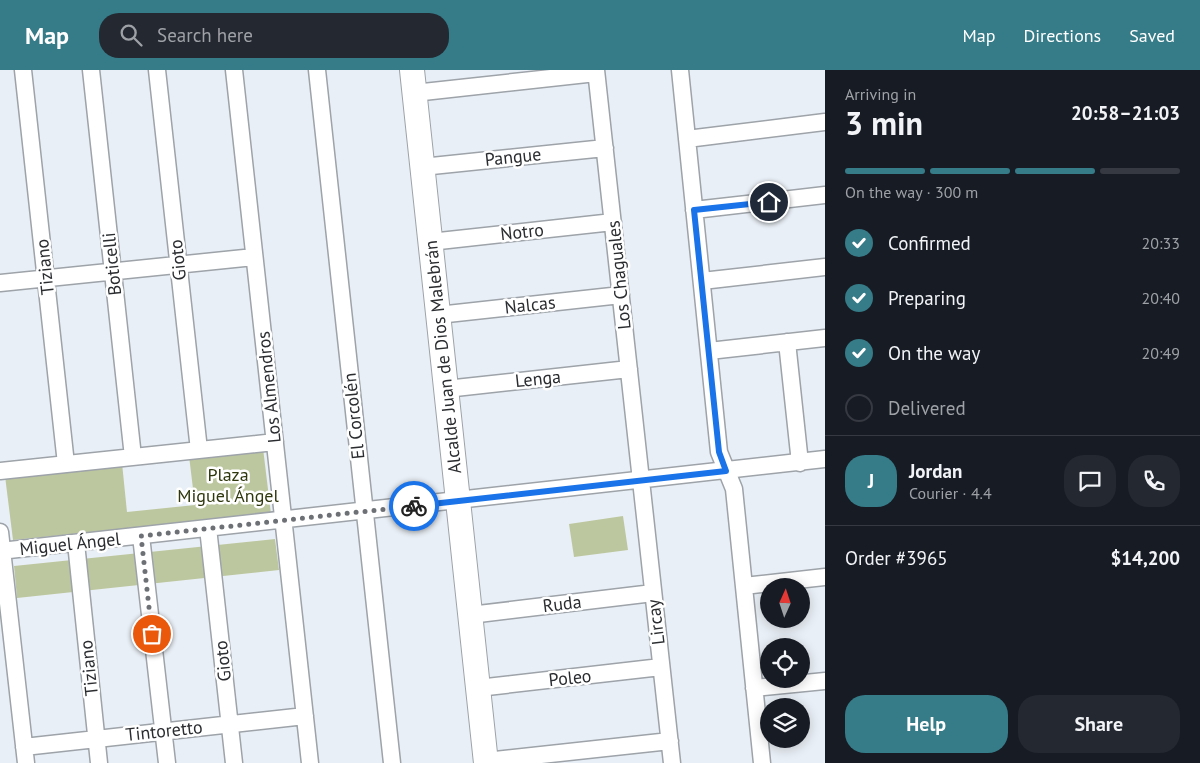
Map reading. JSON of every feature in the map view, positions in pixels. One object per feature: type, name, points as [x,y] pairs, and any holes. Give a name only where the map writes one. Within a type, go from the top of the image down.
[{"type":"street","name":"Tiziano","points":[[23,70],[66,464]]},
{"type":"street","name":"Boticelli","points":[[90,70],[133,457]]},
{"type":"street","name":"Gioto","points":[[157,70],[199,450]]},
{"type":"street","name":"Los Almendros","points":[[234,70],[310,763]]},
{"type":"street","name":"El Corcolén","points":[[317,70],[392,763]]},
{"type":"street","name":"Alcalde Juan de Dios Malebrán","points":[[412,70],[486,762]]},
{"type":"street","points":[[680,70],[719,452],[734,489],[762,763]]},
{"type":"street","points":[[414,93],[596,72]]},
{"type":"street","name":"Los Chaguales","points":[[596,72],[641,480]]},
{"type":"street","points":[[687,139],[825,122]]},
{"type":"street","name":"Pangue","points":[[422,167],[605,148]]},
{"type":"street","points":[[694,210],[825,195]]},
{"type":"street","name":"Notro","points":[[430,242],[613,222]]},
{"type":"street","points":[[0,283],[254,257]]},
{"type":"street","points":[[702,280],[825,267]]},
{"type":"street","name":"Nalcas","points":[[438,315],[621,295]]},
{"type":"street","points":[[709,351],[825,338]]},
{"type":"street","points":[[787,342],[800,463]]},
{"type":"street","name":"Lenga","points":[[446,389],[629,369]]},
{"type":"street","points":[[0,471],[275,442]]},
{"type":"street","name":"Miguel Ángel","points":[[1,551],[825,459]]},
{"type":"street","name":"Lircay","points":[[641,480],[672,763]]},
{"type":"street","name":"Gioto","points":[[208,528],[234,763]]},
{"type":"street","points":[[0,532],[25,755]]},
{"type":"street","points":[[141,536],[166,763]]},
{"type":"street","name":"Tiziano","points":[[76,543],[99,763]]},
{"type":"street","points":[[744,586],[825,577]]},
{"type":"street","name":"Ruda","points":[[470,614],[653,593]]},
{"type":"street","name":"Poleo","points":[[478,688],[662,667]]},
{"type":"street","points":[[754,688],[825,681]]},
{"type":"street","name":"Tintoretto","points":[[25,755],[97,738],[305,716]]},
{"type":"street","points":[[486,762],[670,741]]},
{"type":"green space","name":"Plaza Miguel Ángel","points":[[263,448],[271,514],[13,540],[5,476],[122,463],[127,512],[195,505],[189,456]]},
{"type":"green space","points":[[623,516],[628,550],[574,557],[569,524]]},
{"type":"green space","points":[[275,539],[279,570],[17,598],[14,566]]},
{"type":"way so far","points":[[152,634],[141,536],[414,506]]},
{"type":"route","points":[[414,506],[726,471],[719,452],[694,210],[769,202]]}]
